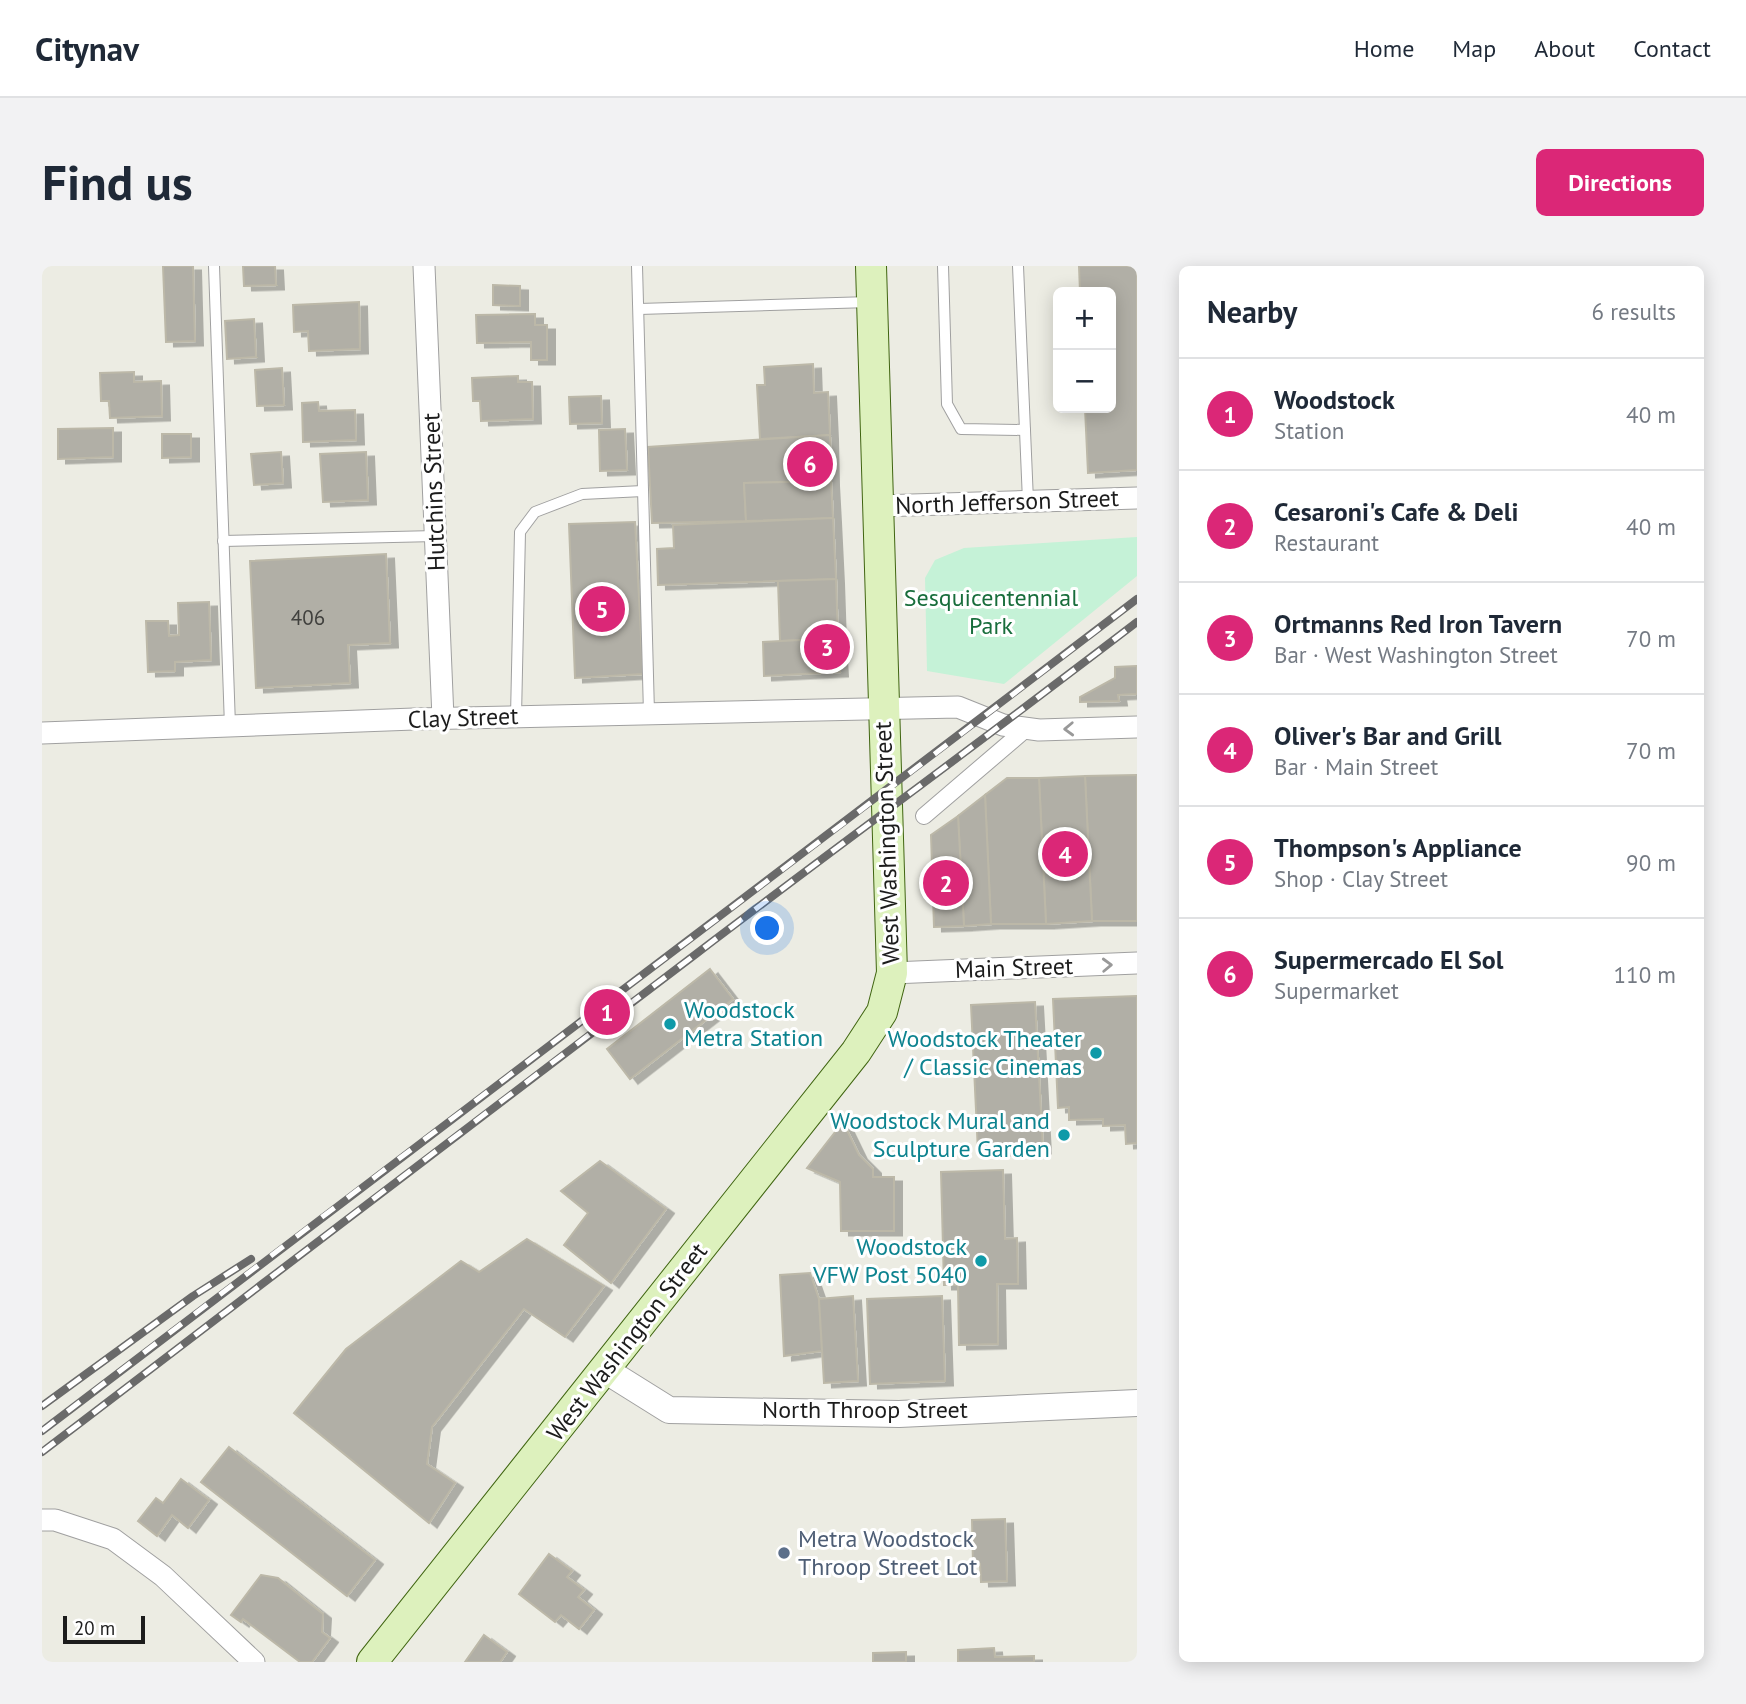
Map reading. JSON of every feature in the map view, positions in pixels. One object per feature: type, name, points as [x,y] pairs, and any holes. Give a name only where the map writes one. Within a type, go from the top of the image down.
[{"type":"main road","name":"West Washington Street","points":[[373,1662],[856,1052],[882,1012],[892,973],[871,266]]},
{"type":"street","name":"Hutchins Street","points":[[424,266],[443,719]]},
{"type":"street","name":"North Jefferson Street","points":[[878,506],[1137,498]]},
{"type":"street","name":"Clay Street","points":[[42,733],[516,716],[884,707],[958,707],[1003,725],[1039,730],[1137,726]]},
{"type":"street","points":[[924,816],[1027,728]]},
{"type":"street","name":"Main Street","points":[[892,973],[1137,963]]},
{"type":"street","name":"North Throop Street","points":[[605,1370],[669,1410],[899,1414],[1137,1403]]},
{"type":"street","points":[[42,1520],[55,1520],[113,1539],[163,1576],[254,1662]]},
{"type":"lane","points":[[214,266],[230,726]]},
{"type":"lane","points":[[637,266],[649,713]]},
{"type":"lane","points":[[943,266],[947,404],[961,429],[1025,430]]},
{"type":"lane","points":[[1018,266],[1028,501]]},
{"type":"lane","points":[[639,309],[872,302]]},
{"type":"lane","points":[[516,716],[520,532],[535,513],[582,494],[643,491]]},
{"type":"lane","points":[[223,541],[436,536]]},
{"type":"green space","name":"Sesquicentennial Park","points":[[1137,537],[1137,576],[1004,684],[927,671],[925,578],[935,560],[964,548]]},
{"type":"building","points":[[163,266],[193,266],[195,341],[166,342]]},
{"type":"building","points":[[243,266],[275,266],[276,285],[244,286]]},
{"type":"building","points":[[1079,266],[1137,266],[1137,470],[1088,473],[1085,413],[1116,413],[1116,287],[1080,287]]},
{"type":"building","points":[[493,285],[520,286],[520,306],[493,305]]},
{"type":"building","points":[[359,302],[360,349],[309,351],[308,331],[294,332],[293,305]]},
{"type":"building","points":[[535,314],[535,325],[547,325],[547,360],[531,360],[531,342],[477,343],[476,315]]},
{"type":"building","points":[[254,319],[256,357],[227,359],[225,321]]},
{"type":"building","points":[[813,364],[814,393],[828,392],[830,435],[760,439],[757,385],[765,385],[764,367]]},
{"type":"building","points":[[282,368],[284,405],[257,406],[255,370]]},
{"type":"building","points":[[134,372],[134,382],[161,381],[162,416],[110,418],[109,401],[101,401],[100,373]]},
{"type":"building","points":[[518,376],[518,382],[532,382],[533,419],[481,421],[480,401],[473,401],[472,378]]},
{"type":"building","points":[[601,396],[602,423],[570,424],[569,397]]},
{"type":"building","points":[[318,402],[319,411],[355,410],[356,440],[303,442],[302,403]]},
{"type":"building","points":[[113,428],[113,457],[58,459],[58,429]]},
{"type":"building","points":[[625,429],[627,470],[600,471],[599,430]]},
{"type":"building","points":[[162,434],[191,434],[191,457],[162,458]]},
{"type":"building","points":[[830,435],[831,481],[744,483],[746,521],[652,523],[648,447]]},
{"type":"building","points":[[281,452],[283,483],[254,485],[251,454]]},
{"type":"building","points":[[366,452],[368,500],[323,502],[320,454]]},
{"type":"building","points":[[831,481],[833,518],[746,521],[744,483]]},
{"type":"building","points":[[833,518],[836,579],[658,585],[657,549],[674,548],[673,525]]},
{"type":"building","points":[[635,522],[643,674],[575,678],[569,524]]},
{"type":"building","points":[[386,554],[390,643],[348,645],[350,683],[256,688],[250,561]]},
{"type":"building","points":[[836,579],[838,638],[780,641],[778,581]]},
{"type":"building","points":[[209,602],[211,660],[175,662],[175,671],[148,672],[146,621],[168,621],[169,636],[179,635],[178,603]]},
{"type":"building","points":[[838,638],[840,672],[764,676],[763,642]]},
{"type":"building","points":[[1137,666],[1137,694],[1118,695],[1119,701],[1080,702],[1080,697],[1115,678],[1115,667]]},
{"type":"building","points":[[1137,775],[1137,921],[1092,921],[1085,776]]},
{"type":"building","points":[[1085,776],[1092,921],[1046,924],[1039,778]]},
{"type":"building","points":[[1007,778],[1039,778],[1046,924],[991,924],[985,795]]},
{"type":"building","points":[[985,795],[991,924],[964,926],[958,816]]},
{"type":"building","points":[[958,816],[964,926],[934,927],[931,835]]},
{"type":"building","name":"Woodstock Metra Station","points":[[710,969],[733,999],[630,1079],[607,1049]]},
{"type":"building","name":"Woodstock Theater / Classic Cinemas","points":[[1137,996],[1137,1143],[1126,1144],[1125,1125],[1103,1126],[1103,1119],[1069,1120],[1069,1107],[1058,1108],[1053,999]]},
{"type":"building","points":[[1035,1002],[1043,1149],[978,1152],[971,1005]]},
{"type":"building","points":[[843,1122],[859,1155],[873,1169],[873,1177],[894,1177],[894,1231],[841,1231],[840,1182],[807,1168]]},
{"type":"building","points":[[600,1161],[666,1209],[611,1283],[564,1245],[588,1213],[561,1191]]},
{"type":"building","name":"Woodstock VFW Post 5040","points":[[1003,1170],[1005,1239],[1017,1238],[1018,1284],[997,1284],[998,1344],[959,1345],[958,1285],[944,1285],[941,1172]]},
{"type":"building","points":[[527,1239],[604,1286],[565,1337],[524,1309],[432,1427],[427,1464],[455,1483],[429,1523],[294,1413],[346,1349],[461,1261],[479,1272]]},
{"type":"building","points":[[810,1273],[819,1299],[822,1351],[784,1356],[780,1275]]},
{"type":"building","points":[[853,1296],[858,1381],[824,1383],[819,1299]]},
{"type":"building","points":[[942,1296],[945,1381],[870,1384],[867,1299]]},
{"type":"building","points":[[229,1447],[375,1560],[347,1596],[201,1482]]},
{"type":"building","points":[[181,1479],[209,1500],[188,1528],[172,1515],[157,1536],[138,1521],[156,1498],[163,1503]]},
{"type":"building","points":[[1005,1519],[1007,1581],[981,1582],[980,1564],[973,1564],[972,1520]]},
{"type":"building","points":[[549,1554],[572,1571],[567,1577],[584,1590],[578,1597],[594,1610],[579,1629],[561,1615],[555,1622],[519,1594]]},
{"type":"building","points":[[261,1575],[278,1578],[323,1614],[322,1632],[330,1638],[312,1662],[300,1662],[243,1619],[241,1622],[231,1615]]},
{"type":"building","points":[[484,1635],[507,1652],[500,1662],[465,1662]]},
{"type":"building","points":[[994,1648],[995,1657],[1034,1656],[1034,1662],[958,1662],[958,1650]]},
{"type":"building","points":[[906,1652],[906,1662],[873,1662],[873,1653]]},
{"type":"railway","points":[[42,1431],[1137,599]]},
{"type":"railway","points":[[42,1452],[1137,622]]},
{"type":"railway","points":[[42,1406],[193,1296],[251,1259]]},
{"type":"place","name":"Supermercado El Sol","points":[[810,464]]},
{"type":"place","name":"Thompson's Appliance","points":[[602,609]]},
{"type":"place","name":"Ortmanns Red Iron Tavern","points":[[827,647]]},
{"type":"place","name":"Oliver's Bar and Grill","points":[[1065,854]]},
{"type":"place","name":"Cesaroni's Cafe & Deli","points":[[946,883]]},
{"type":"place","name":"Woodstock","points":[[607,1012]]},
{"type":"place","name":"Woodstock Metra Station","points":[[670,1024]]},
{"type":"place","name":"Woodstock Theater / Classic Cinemas","points":[[1096,1053]]},
{"type":"place","name":"Woodstock Mural and Sculpture Garden","points":[[1064,1135]]},
{"type":"place","name":"Woodstock VFW Post 5040","points":[[981,1261]]},
{"type":"place","name":"Metra Woodstock Throop Street Lot","points":[[784,1553]]}]
